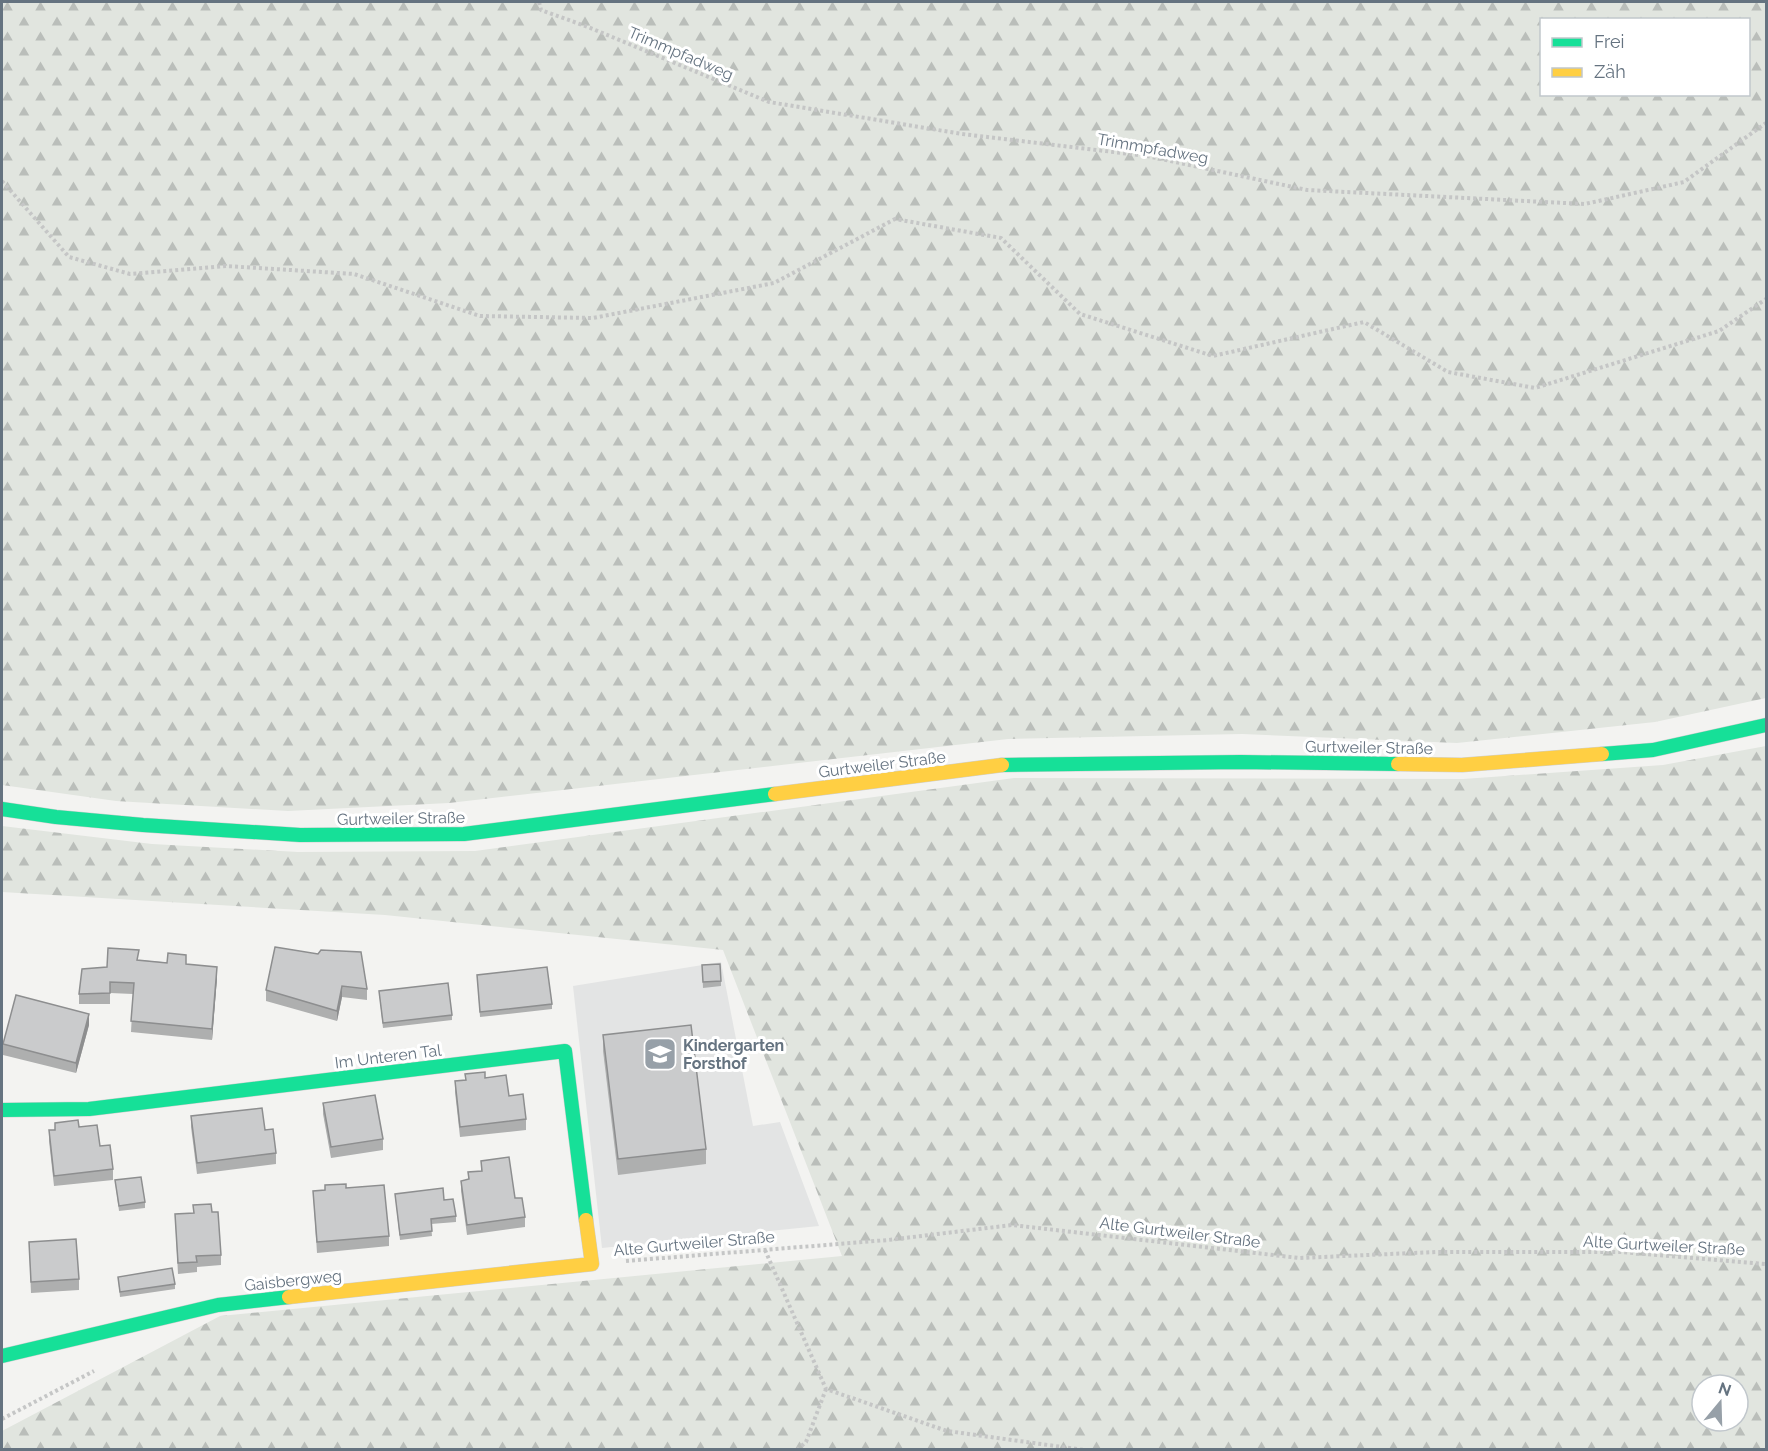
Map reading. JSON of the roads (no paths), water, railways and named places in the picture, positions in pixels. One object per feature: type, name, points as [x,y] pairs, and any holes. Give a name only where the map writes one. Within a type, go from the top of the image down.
[{"type":"main road","name":"Gurtweiler Straße","points":[[2,809],[56,817],[143,825],[300,835],[464,834],[1009,764],[1240,762],[1462,765],[1653,750],[1767,725]]},
{"type":"main road","name":"Im Unteren Tal","points":[[2,1110],[88,1108],[565,1051],[592,1264]]},
{"type":"main road","name":"Gaisbergweg","points":[[2,1356],[218,1305],[592,1264]]},
{"type":"place","name":"Kindergarten Forsthof","points":[[660,1054]]}]
